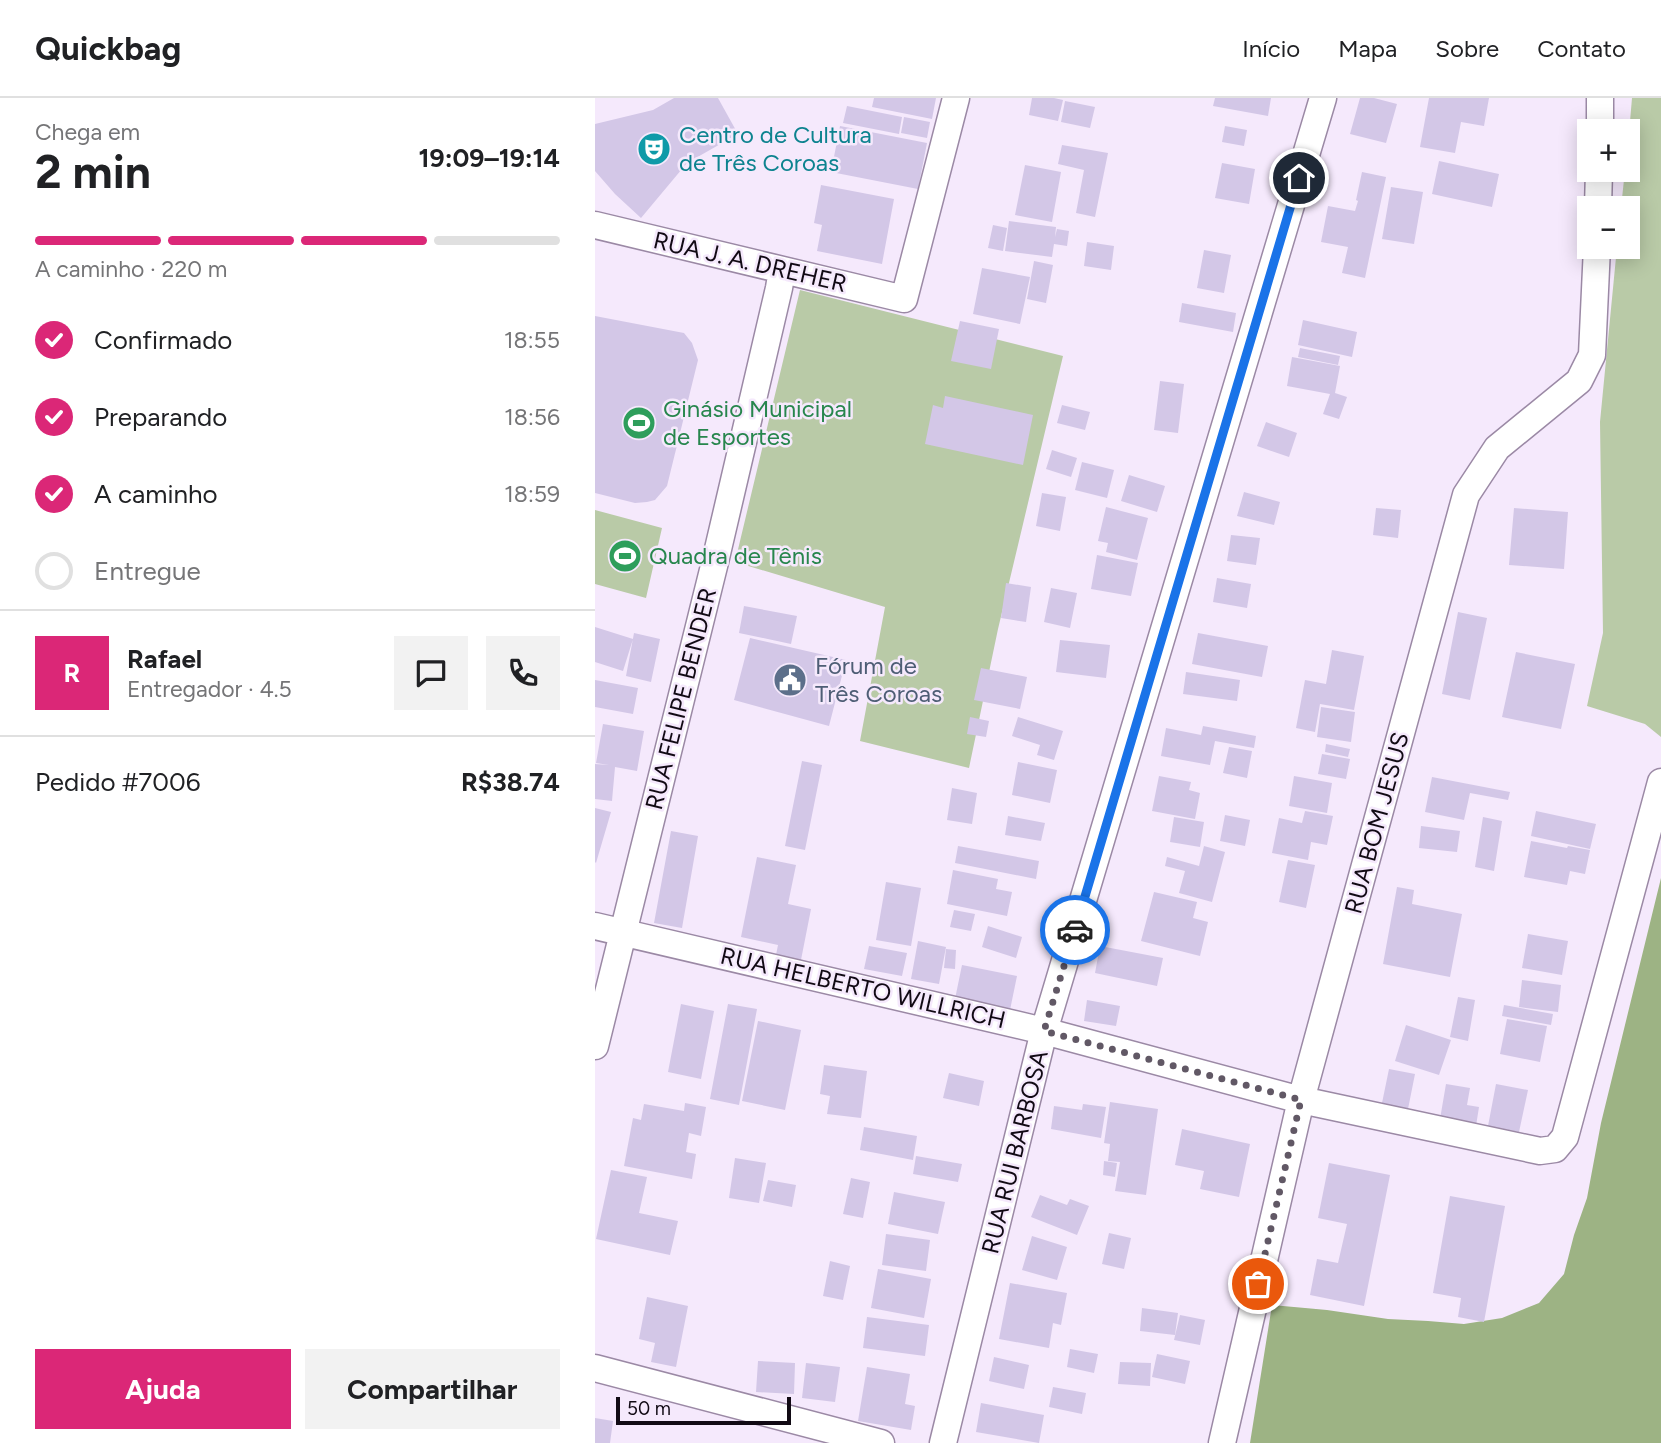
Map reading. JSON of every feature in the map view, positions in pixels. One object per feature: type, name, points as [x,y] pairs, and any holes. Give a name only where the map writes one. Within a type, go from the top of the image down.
[{"type":"street","name":"RUA J. A. DREHER","points":[[595,225],[904,299],[956,98]]},
{"type":"street","name":"RUA RUI BARBOSA","points":[[943,1443],[1044,1031],[1323,98]]},
{"type":"street","points":[[1600,98],[1600,119]]},
{"type":"street","name":"RUA BOM JESUS","points":[[1222,1443],[1301,1100],[1466,495],[1497,448],[1579,381],[1592,355],[1596,259]]},
{"type":"street","name":"RUA FELIPE BENDER","points":[[595,1046],[715,562],[782,270]]},
{"type":"street","name":"RUA HELBERTO WILLRICH","points":[[595,926],[1044,1031],[1301,1100],[1540,1151],[1555,1149],[1565,1137],[1661,782]]},
{"type":"street","points":[[595,1368],[881,1443]]},
{"type":"green space","points":[[1632,98],[1661,98],[1661,737],[1645,724],[1587,706],[1603,633],[1600,422],[1616,259],[1640,259],[1640,196],[1622,196],[1624,182],[1640,182],[1640,119],[1630,119]]},
{"type":"green space","points":[[800,290],[1063,356],[998,629],[969,768],[860,741],[885,607],[735,562]]},
{"type":"green space","name":"Quadra de Tênis","points":[[595,510],[662,528],[646,598],[595,584]]},
{"type":"green space","points":[[1661,878],[1661,1443],[1250,1443],[1272,1305],[1388,1319],[1464,1324],[1502,1318],[1539,1303],[1564,1274],[1587,1198],[1601,1123]]},
{"type":"building","name":"Centro de Cultura de Três Coroas","points":[[674,98],[718,98],[738,134],[687,163],[641,218],[595,171],[595,124],[653,110]]},
{"type":"building","points":[[874,98],[936,98],[932,119],[872,107]]},
{"type":"building","points":[[1032,98],[1063,100],[1058,121],[1029,115]]},
{"type":"building","points":[[1215,98],[1271,98],[1268,116],[1213,106]]},
{"type":"building","points":[[1360,98],[1374,98],[1397,104],[1386,143],[1350,134]]},
{"type":"building","points":[[1429,98],[1489,98],[1484,126],[1461,122],[1455,153],[1420,147]]},
{"type":"building","points":[[1065,101],[1095,107],[1090,128],[1061,122]]},
{"type":"building","points":[[847,106],[902,117],[899,134],[843,123]]},
{"type":"building","points":[[904,117],[930,122],[927,138],[901,133]]},
{"type":"building","points":[[840,126],[927,143],[918,189],[831,172]]},
{"type":"building","points":[[1225,126],[1247,130],[1244,146],[1222,142]]},
{"type":"building","points":[[1062,145],[1108,153],[1095,217],[1076,213],[1084,170],[1058,164]]},
{"type":"building","points":[[1439,161],[1499,174],[1492,207],[1432,194]]},
{"type":"building","points":[[1222,163],[1255,169],[1249,204],[1215,198]]},
{"type":"building","points":[[1025,165],[1061,172],[1052,222],[1015,215]]},
{"type":"building","points":[[1362,172],[1386,177],[1365,278],[1342,273],[1348,247],[1321,242],[1328,206],[1355,211]]},
{"type":"building","points":[[821,185],[894,199],[882,264],[817,251],[822,225],[814,223]]},
{"type":"building","points":[[1391,187],[1423,192],[1414,244],[1382,239]]},
{"type":"building","points":[[1009,221],[1056,227],[1055,237],[1057,229],[1069,231],[1067,246],[1054,244],[1052,257],[1005,251]]},
{"type":"building","points":[[993,225],[1007,228],[1003,251],[988,248]]},
{"type":"building","points":[[1087,242],[1114,246],[1111,270],[1084,266]]},
{"type":"building","points":[[1204,250],[1231,255],[1224,293],[1197,288]]},
{"type":"building","points":[[1034,261],[1053,265],[1046,303],[1027,299]]},
{"type":"building","points":[[982,268],[1030,277],[1020,324],[973,314]]},
{"type":"building","points":[[1182,303],[1236,313],[1233,332],[1179,322]]},
{"type":"building","name":"Ginásio Municipal de Esportes","points":[[595,316],[684,333],[692,343],[698,360],[667,486],[655,500],[635,503],[595,493]]},
{"type":"building","points":[[1303,320],[1357,332],[1352,357],[1298,345]]},
{"type":"building","points":[[960,321],[999,329],[991,369],[951,361]]},
{"type":"building","points":[[1300,348],[1340,356],[1338,365],[1298,357]]},
{"type":"building","points":[[1292,357],[1340,366],[1335,393],[1347,397],[1339,419],[1323,414],[1330,394],[1287,386]]},
{"type":"building","points":[[1160,381],[1184,384],[1178,433],[1154,430]]},
{"type":"building","points":[[945,396],[1033,415],[1023,465],[925,444],[933,405],[943,408]]},
{"type":"building","points":[[1062,405],[1090,412],[1085,430],[1057,423]]},
{"type":"building","points":[[1266,422],[1297,433],[1289,457],[1257,446]]},
{"type":"building","points":[[1052,450],[1077,458],[1071,477],[1046,469]]},
{"type":"building","points":[[1082,462],[1114,470],[1107,498],[1075,490]]},
{"type":"building","points":[[1129,475],[1165,486],[1157,512],[1121,501]]},
{"type":"building","points":[[1244,492],[1280,502],[1274,525],[1237,516]]},
{"type":"building","points":[[1042,493],[1066,497],[1060,531],[1036,526]]},
{"type":"building","points":[[1106,507],[1148,518],[1137,560],[1106,552],[1108,543],[1098,541]]},
{"type":"building","points":[[1376,508],[1401,510],[1398,538],[1373,535]]},
{"type":"building","points":[[1514,508],[1568,512],[1564,569],[1509,565]]},
{"type":"building","points":[[1231,535],[1260,538],[1256,565],[1227,561]]},
{"type":"building","points":[[1097,555],[1138,563],[1131,596],[1091,589]]},
{"type":"building","points":[[1217,578],[1251,584],[1247,608],[1213,602]]},
{"type":"building","points":[[1006,583],[1031,587],[1026,622],[1001,618]]},
{"type":"building","points":[[1051,588],[1077,593],[1070,628],[1044,622]]},
{"type":"building","points":[[744,606],[797,616],[791,644],[739,633]]},
{"type":"building","points":[[1458,612],[1487,618],[1470,700],[1442,694]]},
{"type":"building","points":[[595,627],[633,639],[623,671],[595,662]]},
{"type":"building","points":[[634,633],[660,639],[651,682],[626,676]]},
{"type":"building","points":[[1198,633],[1268,646],[1262,677],[1192,664]]},
{"type":"building","name":"Fórum de Três Coroas","points":[[750,638],[846,660],[829,726],[734,700]]},
{"type":"building","points":[[1060,640],[1110,645],[1106,678],[1056,672]]},
{"type":"building","points":[[1332,650],[1364,656],[1354,710],[1320,704],[1315,732],[1296,728],[1305,680],[1326,684]]},
{"type":"building","points":[[1516,652],[1575,664],[1561,729],[1502,717]]},
{"type":"building","points":[[981,668],[1027,677],[1020,709],[974,700]]},
{"type":"building","points":[[1186,672],[1240,680],[1237,701],[1183,694]]},
{"type":"building","points":[[595,680],[638,688],[633,714],[595,707]]},
{"type":"building","points":[[1321,707],[1355,712],[1351,742],[1317,737]]},
{"type":"building","points":[[970,717],[989,721],[986,737],[967,734]]},
{"type":"building","points":[[1018,717],[1063,731],[1054,760],[1037,755],[1040,745],[1012,736]]},
{"type":"building","points":[[603,724],[644,731],[637,771],[615,767],[612,801],[595,799],[595,764],[609,765],[596,763]]},
{"type":"building","points":[[1203,726],[1256,736],[1254,748],[1215,741],[1210,765],[1161,756],[1166,728],[1201,735]]},
{"type":"building","points":[[1326,744],[1350,749],[1348,757],[1325,752]]},
{"type":"building","points":[[1229,747],[1252,751],[1247,778],[1223,773]]},
{"type":"building","points":[[1322,754],[1350,759],[1346,779],[1318,774]]},
{"type":"building","points":[[802,761],[822,765],[805,850],[785,846]]},
{"type":"building","points":[[1018,762],[1057,770],[1050,803],[1012,795]]},
{"type":"building","points":[[1159,776],[1191,782],[1189,790],[1200,793],[1195,819],[1152,811]]},
{"type":"building","points":[[1294,776],[1332,783],[1327,813],[1289,806]]},
{"type":"building","points":[[1432,777],[1510,792],[1508,800],[1470,793],[1464,820],[1425,812]]},
{"type":"building","points":[[952,788],[977,793],[972,824],[947,820]]},
{"type":"building","points":[[595,808],[611,812],[596,863],[595,862]]},
{"type":"building","points":[[1305,811],[1333,816],[1327,845],[1311,842],[1308,860],[1272,853],[1279,818],[1302,823]]},
{"type":"building","points":[[1536,811],[1596,824],[1590,849],[1531,836]]},
{"type":"building","points":[[1225,815],[1250,820],[1245,846],[1220,841]]},
{"type":"building","points":[[1008,816],[1045,823],[1041,841],[1005,835]]},
{"type":"building","points":[[1174,817],[1204,822],[1200,847],[1170,842]]},
{"type":"building","points":[[1483,817],[1502,821],[1494,871],[1475,867]]},
{"type":"building","points":[[1421,826],[1460,831],[1457,852],[1419,848]]},
{"type":"building","points":[[671,831],[698,836],[682,928],[654,923]]},
{"type":"building","points":[[1531,841],[1590,850],[1585,874],[1570,871],[1567,885],[1524,877]]},
{"type":"building","points":[[958,846],[1039,861],[1036,879],[955,863]]},
{"type":"building","points":[[1204,846],[1225,852],[1212,902],[1179,893],[1185,871],[1165,866],[1167,857],[1199,866]]},
{"type":"building","points":[[757,857],[796,865],[788,904],[811,909],[800,965],[775,960],[778,945],[741,937]]},
{"type":"building","points":[[1288,860],[1315,865],[1306,908],[1279,902]]},
{"type":"building","points":[[953,870],[998,879],[996,889],[1012,892],[1007,916],[947,904]]},
{"type":"building","points":[[886,882],[921,888],[911,946],[876,940]]},
{"type":"building","points":[[1397,887],[1414,890],[1412,904],[1462,914],[1450,977],[1383,964]]},
{"type":"building","points":[[1154,892],[1197,902],[1193,918],[1208,922],[1200,956],[1141,941]]},
{"type":"building","points":[[954,910],[975,914],[971,931],[950,927]]},
{"type":"building","points":[[988,926],[1022,937],[1016,958],[982,947]]},
{"type":"building","points":[[1528,934],[1568,941],[1562,975],[1522,968]]},
{"type":"building","points":[[918,941],[946,947],[939,984],[911,979]]},
{"type":"building","points":[[869,946],[907,953],[902,976],[864,969]]},
{"type":"building","points":[[1100,946],[1163,958],[1157,986],[1095,973]]},
{"type":"building","points":[[946,949],[956,950],[955,969],[944,968]]},
{"type":"building","points":[[962,965],[1017,976],[1010,1010],[955,999]]},
{"type":"building","points":[[1522,980],[1561,985],[1558,1012],[1519,1007]]},
{"type":"building","points":[[1458,997],[1475,1000],[1468,1041],[1450,1037]]},
{"type":"building","points":[[1087,1000],[1120,1006],[1116,1026],[1084,1021]]},
{"type":"building","points":[[681,1004],[714,1011],[701,1079],[668,1072]]},
{"type":"building","points":[[728,1004],[757,1009],[739,1105],[710,1099]]},
{"type":"building","points":[[1504,1005],[1553,1014],[1551,1025],[1502,1016]]},
{"type":"building","points":[[1507,1019],[1547,1026],[1540,1062],[1500,1054]]},
{"type":"building","points":[[758,1021],[801,1030],[785,1110],[742,1101]]},
{"type":"building","points":[[1406,1025],[1451,1040],[1439,1075],[1395,1061]]},
{"type":"building","points":[[824,1065],[867,1071],[861,1118],[827,1114],[830,1096],[820,1094]]},
{"type":"building","points":[[1389,1069],[1415,1074],[1408,1109],[1382,1103]]},
{"type":"building","points":[[949,1073],[984,1081],[979,1106],[943,1098]]},
{"type":"building","points":[[1446,1084],[1470,1088],[1467,1105],[1479,1107],[1476,1126],[1440,1119]]},
{"type":"building","points":[[1496,1084],[1528,1090],[1519,1132],[1488,1126]]},
{"type":"building","points":[[1110,1102],[1158,1109],[1146,1195],[1115,1191],[1120,1162],[1108,1161],[1110,1144],[1104,1143]]},
{"type":"building","points":[[685,1103],[706,1107],[701,1136],[689,1133],[686,1152],[696,1154],[692,1179],[624,1166],[633,1118],[641,1120],[644,1104],[684,1111]]},
{"type":"building","points":[[1083,1104],[1106,1107],[1101,1138],[1051,1129],[1054,1106],[1082,1110]]},
{"type":"building","points":[[864,1127],[917,1136],[913,1160],[860,1150]]},
{"type":"building","points":[[1182,1129],[1250,1144],[1239,1197],[1200,1189],[1204,1171],[1175,1165]]},
{"type":"building","points":[[916,1156],[962,1164],[958,1182],[913,1174]]},
{"type":"building","points":[[735,1158],[766,1163],[759,1203],[729,1198]]},
{"type":"building","points":[[1104,1161],[1117,1163],[1115,1177],[1103,1175]]},
{"type":"building","points":[[1329,1163],[1390,1175],[1364,1306],[1310,1295],[1317,1259],[1338,1263],[1347,1224],[1318,1218]]},
{"type":"building","points":[[611,1170],[647,1177],[639,1213],[678,1221],[670,1255],[596,1239]]},
{"type":"building","points":[[851,1178],[870,1182],[863,1218],[843,1214]]},
{"type":"building","points":[[768,1180],[796,1185],[792,1207],[763,1201]]},
{"type":"building","points":[[894,1192],[945,1202],[938,1234],[888,1224]]},
{"type":"building","points":[[1040,1195],[1067,1205],[1070,1199],[1089,1206],[1077,1235],[1031,1217]]},
{"type":"building","points":[[1450,1196],[1505,1206],[1484,1322],[1458,1317],[1461,1298],[1433,1293]]},
{"type":"building","points":[[1109,1233],[1131,1238],[1124,1269],[1102,1264]]},
{"type":"building","points":[[886,1234],[930,1240],[926,1271],[882,1265]]},
{"type":"building","points":[[1032,1236],[1067,1247],[1057,1280],[1022,1270]]},
{"type":"building","points":[[830,1261],[850,1266],[843,1300],[823,1296]]},
{"type":"building","points":[[878,1269],[931,1279],[924,1318],[871,1308]]},
{"type":"building","points":[[1010,1283],[1067,1293],[1061,1325],[1053,1323],[1049,1348],[999,1339]]},
{"type":"building","points":[[647,1297],[688,1306],[676,1367],[651,1362],[655,1343],[639,1339]]},
{"type":"building","points":[[1142,1308],[1178,1313],[1175,1335],[1140,1331]]},
{"type":"building","points":[[1180,1315],[1205,1320],[1200,1345],[1174,1340]]},
{"type":"building","points":[[867,1317],[929,1325],[925,1356],[863,1348]]},
{"type":"building","points":[[1070,1349],[1098,1354],[1094,1373],[1067,1367]]},
{"type":"building","points":[[1157,1354],[1190,1361],[1185,1384],[1152,1377]]},
{"type":"building","points":[[994,1357],[1029,1365],[1024,1389],[989,1381]]},
{"type":"building","points":[[758,1361],[795,1363],[794,1394],[756,1392]]},
{"type":"building","points":[[1120,1362],[1151,1363],[1150,1386],[1118,1384]]},
{"type":"building","points":[[806,1363],[840,1367],[835,1402],[802,1398]]},
{"type":"building","points":[[867,1367],[910,1374],[905,1404],[915,1406],[911,1430],[858,1421]]},
{"type":"building","points":[[1053,1387],[1086,1393],[1082,1414],[1049,1407]]},
{"type":"building","points":[[981,1403],[1044,1415],[1039,1443],[976,1432]]},
{"type":"building","points":[[595,1418],[613,1421],[610,1443],[595,1443]]},
{"type":"way so far","points":[[1075,930],[1044,1031],[1301,1100],[1258,1284]]},
{"type":"place","name":"Centro de Cultura de Três Coroas","points":[[654,149]]},
{"type":"place","name":"Ginásio Municipal de Esportes","points":[[639,423]]},
{"type":"place","name":"Quadra de Tênis","points":[[625,556]]},
{"type":"place","name":"Fórum de Três Coroas","points":[[790,680]]},
{"type":"route","points":[[1075,930],[1299,178]]}]
